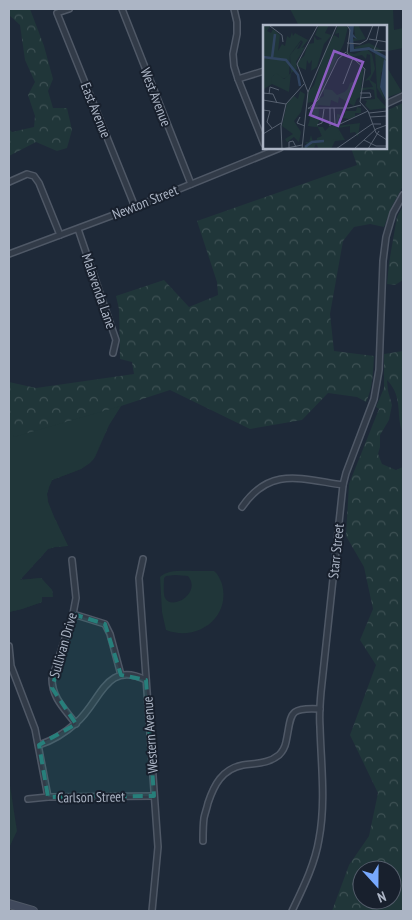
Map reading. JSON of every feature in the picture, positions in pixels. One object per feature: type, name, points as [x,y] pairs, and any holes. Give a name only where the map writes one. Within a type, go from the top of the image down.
[{"type":"street","name":"East Avenue","points":[[69,9],[57,13],[135,206]]},
{"type":"street","name":"West Avenue","points":[[122,9],[191,184]]},
{"type":"street","points":[[234,9],[237,22],[233,54],[234,66],[263,142]]},
{"type":"street","points":[[238,80],[263,71]]},
{"type":"street","points":[[387,104],[403,96]]},
{"type":"street","name":"Newton Street","points":[[9,254],[191,184],[267,150]]},
{"type":"street","points":[[9,182],[27,174],[34,176],[39,183],[60,235]]},
{"type":"street","name":"Starr Street","points":[[292,911],[309,875],[319,840],[322,814],[320,709],[343,485],[374,399],[379,370],[383,261],[386,237],[393,213],[403,195]]},
{"type":"street","name":"Malavenda Lane","points":[[78,229],[116,340],[112,353]]},
{"type":"street","points":[[242,507],[256,490],[277,479],[292,478],[343,485]]},
{"type":"street","name":"Western Avenue","points":[[143,559],[139,578],[158,847],[152,911]]},
{"type":"street","name":"Sullivan Drive","points":[[72,560],[76,598],[52,679],[52,688],[55,696],[76,724]]},
{"type":"street","points":[[72,614],[105,624],[110,634],[121,675]]},
{"type":"street","points":[[9,646],[10,666],[35,729],[48,797]]},
{"type":"street","points":[[39,745],[48,742],[76,724],[110,680],[121,675],[138,676],[146,680]]},
{"type":"street","points":[[203,841],[204,817],[213,790],[221,776],[239,766],[262,763],[275,758],[284,749],[294,712],[301,709],[320,709]]},
{"type":"street","name":"Carlson Street","points":[[28,799],[48,797],[154,796]]},
{"type":"street","points":[[9,904],[33,911]]},
{"type":"highlighted area","points":[[73,614],[105,624],[121,675],[146,680],[154,796],[48,797],[39,745],[76,724],[52,688]]},
{"type":"green space","points":[[9,9],[30,9],[44,46],[53,79],[48,91],[53,108],[67,108],[72,130],[67,148],[57,151],[36,142],[9,156],[9,129],[12,132],[34,127],[35,116],[28,95],[35,82],[25,60],[20,25],[9,15]]},
{"type":"green space","points":[[290,9],[393,9],[394,30],[403,28],[403,48],[388,51],[387,54],[387,25],[298,25]]},
{"type":"green space","points":[[387,69],[388,69],[402,92],[387,98]]},
{"type":"green space","points":[[403,103],[403,186],[392,206],[384,227],[370,224],[354,227],[343,241],[330,314],[334,351],[374,356],[371,385],[366,402],[357,397],[328,393],[302,420],[250,429],[170,390],[121,406],[109,425],[95,457],[90,463],[81,469],[52,480],[49,487],[47,494],[48,502],[68,546],[48,549],[20,580],[41,578],[52,590],[53,597],[42,597],[42,602],[9,612],[9,382],[36,388],[134,374],[132,362],[120,359],[119,309],[116,296],[164,280],[189,307],[218,295],[217,282],[197,221],[357,165],[351,149],[387,149],[387,111]]},
{"type":"green space","points":[[403,206],[403,280],[395,285],[387,284],[397,217]]},
{"type":"green space","points":[[403,351],[403,433],[396,393],[387,380],[392,405],[389,420],[380,435],[378,454],[382,464],[396,470],[403,467],[403,911],[332,911],[352,861],[352,910],[402,910],[402,860],[352,860],[369,836],[378,793],[350,735],[376,665],[360,640],[373,609],[364,567],[346,536],[349,484],[379,409],[376,407],[384,388],[384,354]]},
{"type":"green space","points":[[121,406],[109,425],[93,460],[81,469],[52,480],[49,487],[47,494],[48,502],[68,546],[48,549],[20,580],[41,578],[52,590],[53,597],[42,597],[42,602],[9,612],[9,426],[14,437]]},
{"type":"green space","points":[[214,571],[220,578],[223,596],[221,607],[216,617],[200,630],[189,633],[166,630],[162,612],[160,577],[163,574],[172,572]],"holes":[[[166,576],[188,576],[191,582],[189,594],[174,602],[165,598],[164,578]]]},
{"type":"green space","points":[[9,779],[17,831],[9,848]]}]
